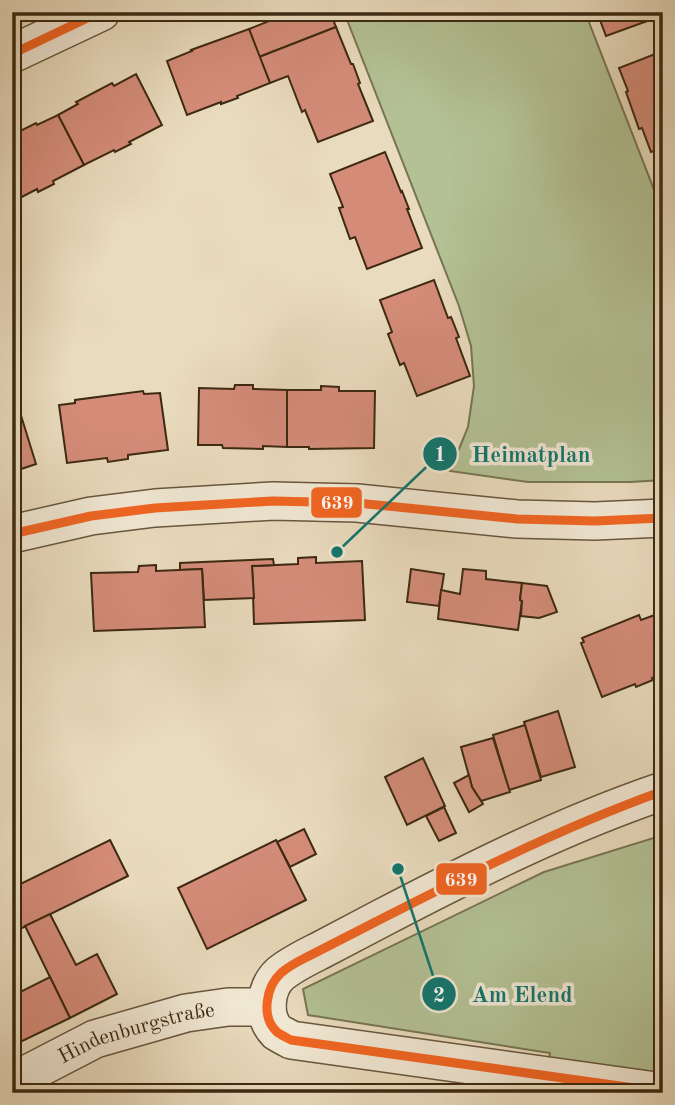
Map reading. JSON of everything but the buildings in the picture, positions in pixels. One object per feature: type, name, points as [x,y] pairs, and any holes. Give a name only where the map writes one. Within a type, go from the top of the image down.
[{"type":"street","points":[[12,54],[101,12]]},
{"type":"street","points":[[12,534],[91,516],[155,508],[273,501],[357,503],[517,519],[595,521],[663,518]]},
{"type":"street","points":[[663,791],[555,832],[447,884],[305,958],[280,974],[268,995],[267,1007],[276,1031],[291,1040],[663,1092]]},
{"type":"street","name":"Hindenburgstraße","points":[[12,1082],[108,1035],[186,1013],[228,1007],[267,1007]]},
{"type":"green space","points":[[344,12],[585,12],[663,213],[663,480],[528,482],[450,471],[468,427],[474,386],[471,346],[459,306]]},
{"type":"green space","points":[[663,835],[663,1093],[544,1093],[550,1053],[308,1015],[303,989],[544,872]]},
{"type":"transit line","name":"639","points":[[12,54],[100,12]]},
{"type":"transit line","name":"639","points":[[12,534],[91,516],[155,508],[273,501],[357,503],[517,519],[595,521],[663,518]]},
{"type":"transit line","name":"639","points":[[663,791],[526,848],[299,961],[276,979],[267,1002],[271,1025],[291,1040],[663,1092]]},
{"type":"place","name":"Heimatplan","points":[[337,552]]},
{"type":"place","name":"Am Elend","points":[[398,869]]}]
